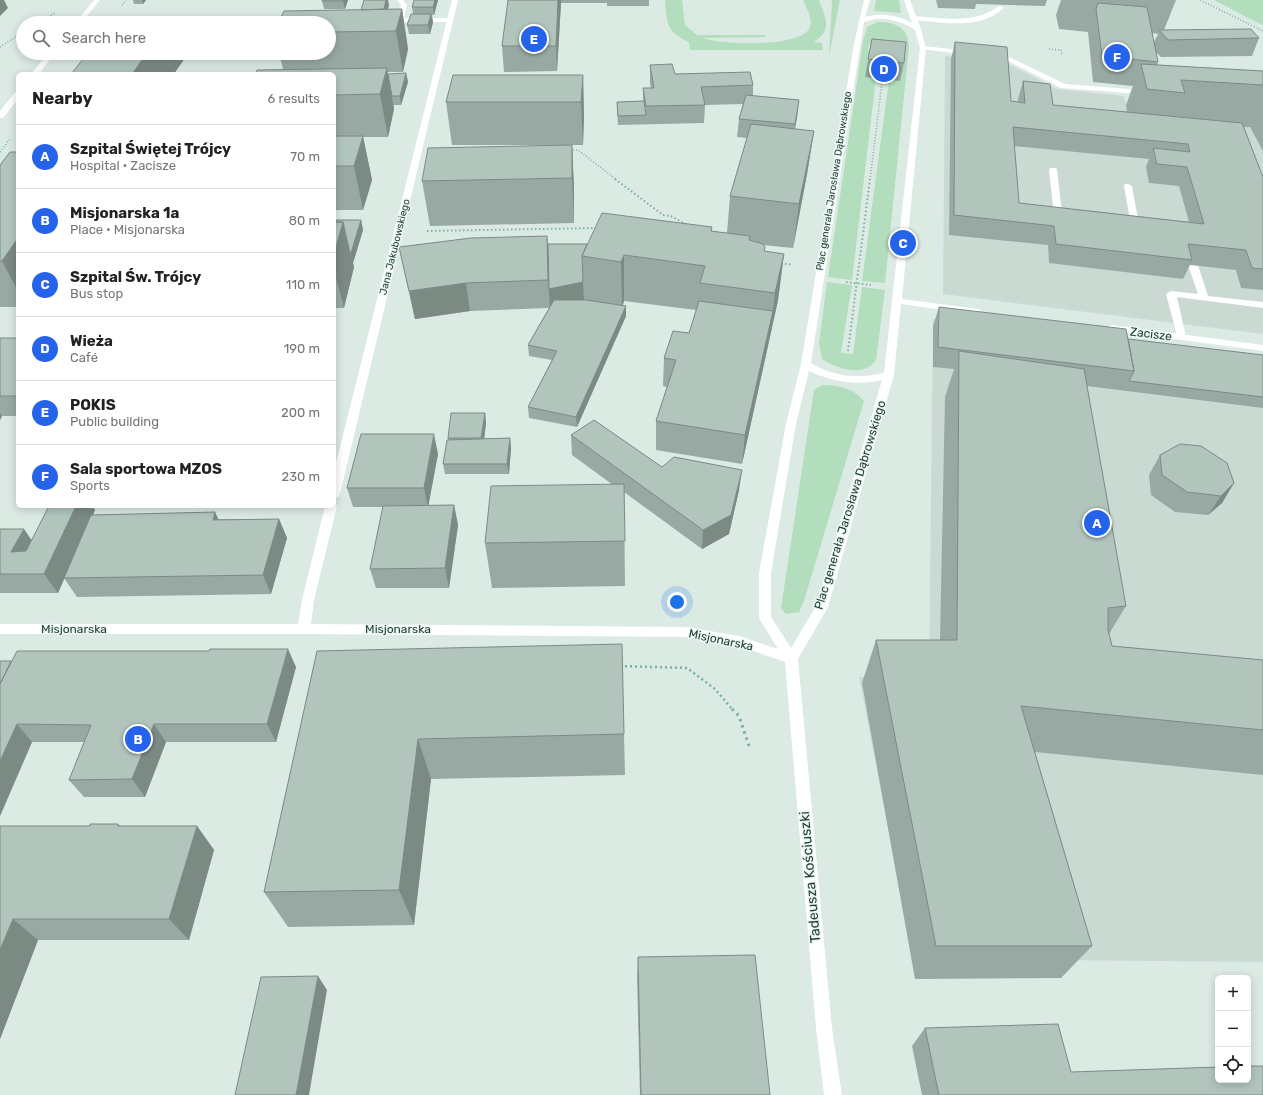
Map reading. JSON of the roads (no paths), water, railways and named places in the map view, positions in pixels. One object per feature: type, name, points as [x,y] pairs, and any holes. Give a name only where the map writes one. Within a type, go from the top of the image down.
[{"type":"street","points":[[84,16],[97,0]]},
{"type":"street","points":[[397,32],[404,5],[400,0]]},
{"type":"street","name":"Jana Jakubowskiego","points":[[336,486],[456,0]]},
{"type":"street","name":"Plac generała Jarosława Dąbrowskiego","points":[[867,0],[861,21],[818,279],[806,364],[790,424],[765,573],[765,618],[791,659],[822,607],[889,375],[899,288],[922,48],[918,29],[908,0]]},
{"type":"street","points":[[913,18],[974,20],[988,17],[1001,7]]},
{"type":"street","points":[[861,21],[873,16],[902,19],[918,29]]},
{"type":"street","points":[[401,20],[451,20]]},
{"type":"street","points":[[922,48],[1005,57],[1064,86],[1128,91]]},
{"type":"street","points":[[37,72],[46,60]]},
{"type":"street","points":[[0,116],[16,96]]},
{"type":"street","points":[[1053,170],[1058,216],[1073,218]]},
{"type":"street","points":[[1128,186],[1135,225]]},
{"type":"street","points":[[1193,265],[1204,298]]},
{"type":"street","points":[[1181,337],[1171,294],[1263,304]]},
{"type":"street","points":[[897,301],[985,312]]},
{"type":"street","name":"Zacisze","points":[[1102,327],[1263,348]]},
{"type":"street","points":[[806,364],[815,370],[839,377],[864,381],[889,375]]},
{"type":"street","points":[[304,629],[308,600],[331,508]]},
{"type":"street","name":"Misjonarska","points":[[0,629],[304,629],[686,632],[739,641],[791,659]]},
{"type":"street","name":"Tadeusza Kościuszki","points":[[791,659],[824,1028],[833,1095]]},
{"type":"place","name":"POKIS","points":[[534,39]]},
{"type":"place","name":"Sala sportowa MZOS","points":[[1117,57]]},
{"type":"place","name":"Wieża","points":[[884,69]]},
{"type":"place","name":"Szpital Św. Trójcy","points":[[903,243]]},
{"type":"place","name":"Szpital Świętej Trójcy","points":[[1097,523]]},
{"type":"place","name":"Misjonarska 1a","points":[[138,739]]}]
